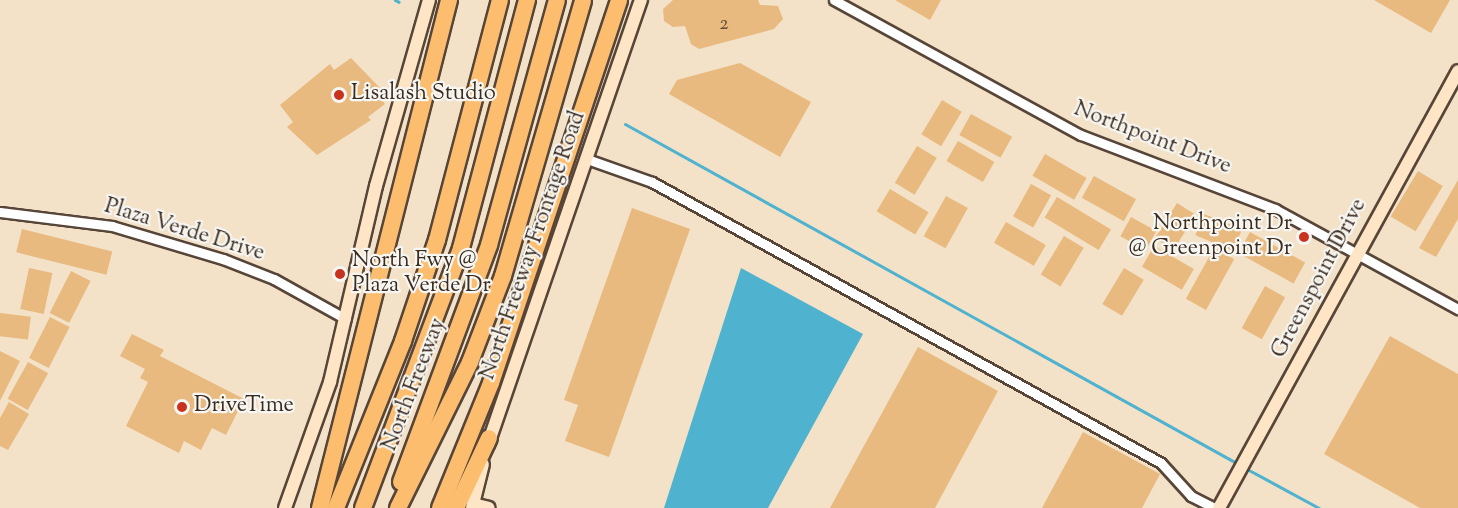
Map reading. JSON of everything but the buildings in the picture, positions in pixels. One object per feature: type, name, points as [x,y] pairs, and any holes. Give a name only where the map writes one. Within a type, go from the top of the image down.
[{"type":"highway","points":[[320,508],[450,0]]},
{"type":"highway","points":[[427,96],[458,0]]},
{"type":"highway","name":"North Freeway","points":[[363,508],[458,260],[527,0]]},
{"type":"highway","name":"North Freeway","points":[[390,508],[476,284],[557,0]]},
{"type":"highway","points":[[398,508],[470,362],[503,276],[583,0]]},
{"type":"highway","points":[[440,508],[492,383],[619,0]]},
{"type":"highway","name":"North Freeway","points":[[336,508],[433,251],[499,4]]},
{"type":"highway","points":[[456,508],[489,438]]},
{"type":"main road","points":[[285,508],[321,413],[429,0]]},
{"type":"main road","name":"North Freeway Frontage Road","points":[[472,506],[489,438],[641,0]]},
{"type":"main road","name":"Greenspoint Drive","points":[[1217,508],[1256,442],[1458,70]]},
{"type":"main road","points":[[472,506],[489,508]]},
{"type":"street","name":"Northpoint Drive","points":[[834,0],[1081,135],[1250,197],[1358,253],[1458,309]]},
{"type":"street","points":[[586,159],[652,182],[1150,458],[1171,471],[1191,496],[1217,508]]},
{"type":"street","name":"Plaza Verde Drive","points":[[0,212],[112,226],[213,256],[274,279],[346,319]]},
{"type":"water","points":[[741,268],[863,334],[768,508],[664,508]]},
{"type":"waterway","points":[[395,0],[399,2]]},
{"type":"waterway","points":[[625,124],[1240,465]]},
{"type":"waterway","points":[[1245,468],[1319,508]]},
{"type":"place","name":"Lisalash Studio","points":[[339,95]]},
{"type":"place","name":"Northpoint Dr @ Greenpoint Dr","points":[[1304,237]]},
{"type":"place","name":"North Fwy @ Plaza Verde Dr","points":[[340,274]]},
{"type":"place","name":"DriveTime","points":[[182,407]]}]
